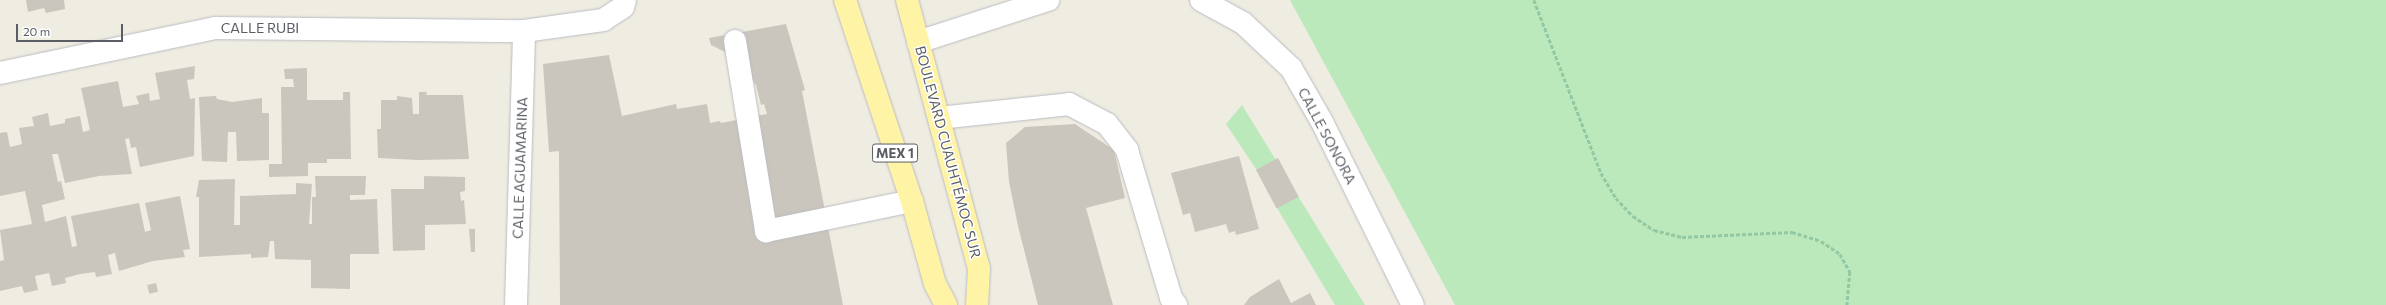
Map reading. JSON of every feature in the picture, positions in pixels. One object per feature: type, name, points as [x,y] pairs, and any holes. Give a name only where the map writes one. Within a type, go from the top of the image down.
[{"type":"main road","name":"MEX 1","points":[[845,0],[912,201],[935,284],[946,305]]},
{"type":"main road","name":"BOULEVARD CUAUHTÉMOC SUR","points":[[907,0],[979,268],[977,305]]},
{"type":"street","name":"CALLE RUBI","points":[[0,73],[215,28],[524,31],[603,20],[622,7],[625,0]]},
{"type":"street","points":[[918,42],[1048,0]]},
{"type":"street","name":"CALLE SONORA","points":[[1202,0],[1243,23],[1291,68],[1322,122],[1413,305]]},
{"type":"street","name":"CALLE AGUAMARINA","points":[[516,305],[524,31]]},
{"type":"street","points":[[735,41],[766,231],[912,201]]},
{"type":"street","points":[[939,118],[1069,104],[1107,124],[1127,150],[1171,298],[1176,305]]},
{"type":"path","points":[[1534,0],[1601,173],[1616,198],[1633,216],[1654,230],[1682,237],[1792,232],[1821,241],[1840,254],[1850,272],[1847,305]]},
{"type":"green space","points":[[1290,0],[2386,0],[2386,305],[1455,305]]},
{"type":"green space","points":[[1242,105],[1365,305],[1335,305],[1277,208],[1256,169],[1226,124]]},
{"type":"building","points":[[26,0],[64,0],[65,9],[46,13],[44,8],[28,12]]},
{"type":"building","points":[[786,24],[805,90],[802,91],[843,305],[560,305],[559,151],[549,152],[543,64],[609,55],[622,116],[676,104],[677,109],[707,104],[710,123],[720,121],[721,123],[767,114],[764,104],[761,105],[756,85],[747,71],[731,55],[711,45],[709,38]]},
{"type":"building","points":[[195,66],[194,79],[187,80],[190,99],[195,98],[194,156],[140,167],[136,147],[131,148],[129,138],[125,139],[132,174],[99,176],[65,183],[58,154],[52,154],[58,182],[61,181],[65,199],[42,205],[45,222],[66,216],[72,247],[77,246],[71,216],[139,203],[145,232],[151,230],[145,203],[180,196],[190,249],[183,250],[185,257],[153,261],[119,271],[115,253],[108,255],[112,274],[96,277],[95,272],[80,274],[65,278],[66,283],[52,286],[49,273],[35,276],[38,290],[24,293],[22,286],[0,291],[0,261],[4,260],[0,230],[32,224],[25,191],[0,196],[0,133],[7,132],[10,147],[22,144],[19,128],[34,126],[32,117],[48,113],[50,126],[65,123],[65,119],[80,116],[83,132],[90,130],[81,88],[118,81],[123,107],[139,104],[136,96],[149,93],[150,101],[160,99],[155,73]]},
{"type":"building","points":[[307,68],[307,100],[343,100],[343,92],[350,92],[351,159],[327,159],[327,163],[308,163],[308,176],[269,177],[269,164],[282,164],[281,87],[294,87],[293,79],[285,79],[284,69]]},
{"type":"building","points":[[419,92],[427,92],[426,95],[463,95],[469,159],[418,160],[378,158],[377,129],[381,129],[381,100],[397,100],[397,96],[412,98],[413,114],[419,114]]},
{"type":"building","points":[[216,96],[217,99],[232,102],[262,98],[262,113],[269,113],[269,160],[237,161],[236,132],[228,132],[227,162],[202,161],[199,97]]},
{"type":"building","points":[[1075,124],[1114,150],[1125,198],[1086,208],[1113,305],[1038,305],[1018,226],[1009,182],[1006,143],[1025,127]]},
{"type":"building","points":[[1239,156],[1259,229],[1236,235],[1235,231],[1229,233],[1226,224],[1195,232],[1190,213],[1183,215],[1171,173]]},
{"type":"building","points":[[1278,158],[1299,197],[1277,209],[1256,170]]},
{"type":"building","points":[[315,176],[366,176],[365,195],[350,195],[350,200],[377,199],[379,254],[350,254],[350,289],[311,288],[311,260],[275,259],[274,241],[270,241],[268,257],[251,258],[251,254],[199,257],[199,197],[196,197],[199,180],[235,179],[234,225],[240,225],[240,196],[296,194],[296,183],[312,184],[309,224],[312,224],[312,197],[316,197]]},
{"type":"building","points":[[424,176],[465,177],[465,191],[460,192],[461,201],[464,200],[466,224],[425,225],[425,250],[393,251],[391,189],[424,189]]},
{"type":"building","points":[[469,229],[475,229],[475,252],[471,252]]},
{"type":"building","points":[[1279,279],[1291,303],[1310,293],[1316,305],[1244,305],[1250,297]]},
{"type":"building","points":[[156,283],[158,292],[149,294],[147,285]]}]
